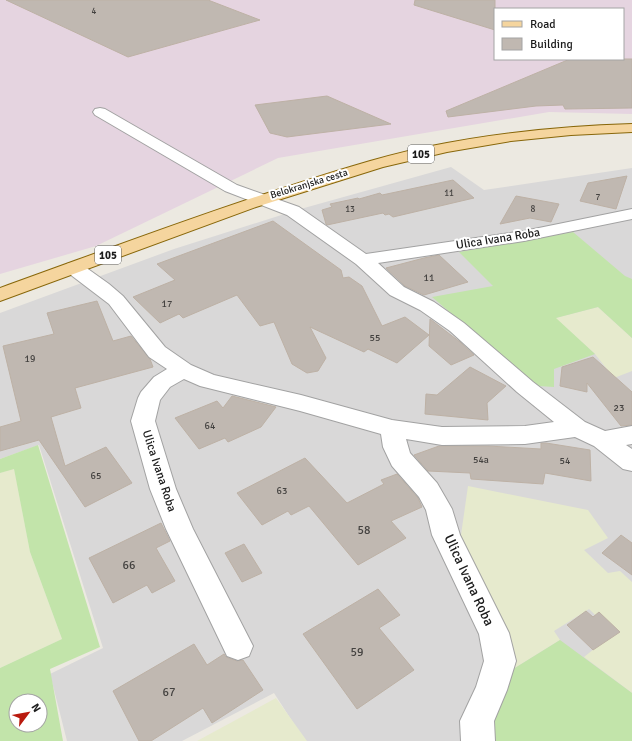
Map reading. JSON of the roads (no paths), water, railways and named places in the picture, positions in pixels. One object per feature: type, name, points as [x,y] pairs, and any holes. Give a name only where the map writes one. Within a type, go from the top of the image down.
[{"type":"main road","name":"Belokranjska cesta","points":[[0,296],[261,200],[323,179],[387,161],[470,143],[535,134],[588,129],[632,128]]},
{"type":"street","points":[[100,112],[231,188],[293,211],[363,260],[397,291],[428,306],[457,327],[525,387],[577,428],[603,440],[632,462]]},
{"type":"street","name":"Ulica Ivana Roba","points":[[363,260],[524,236],[632,214]]},
{"type":"street","points":[[74,268],[116,300],[157,352],[183,370],[208,381],[300,403],[392,429],[442,436],[525,435],[577,428]]},
{"type":"street","name":"Ulica Ivana Roba","points":[[183,370],[162,382],[149,398],[143,421],[166,496],[180,530],[238,646]]},
{"type":"street","name":"Ulica Ivana Roba","points":[[392,429],[395,447],[401,459],[428,490],[439,509],[446,535],[494,633],[500,661],[491,690],[477,721],[478,741]]},
{"type":"street","points":[[603,440],[632,435]]}]
